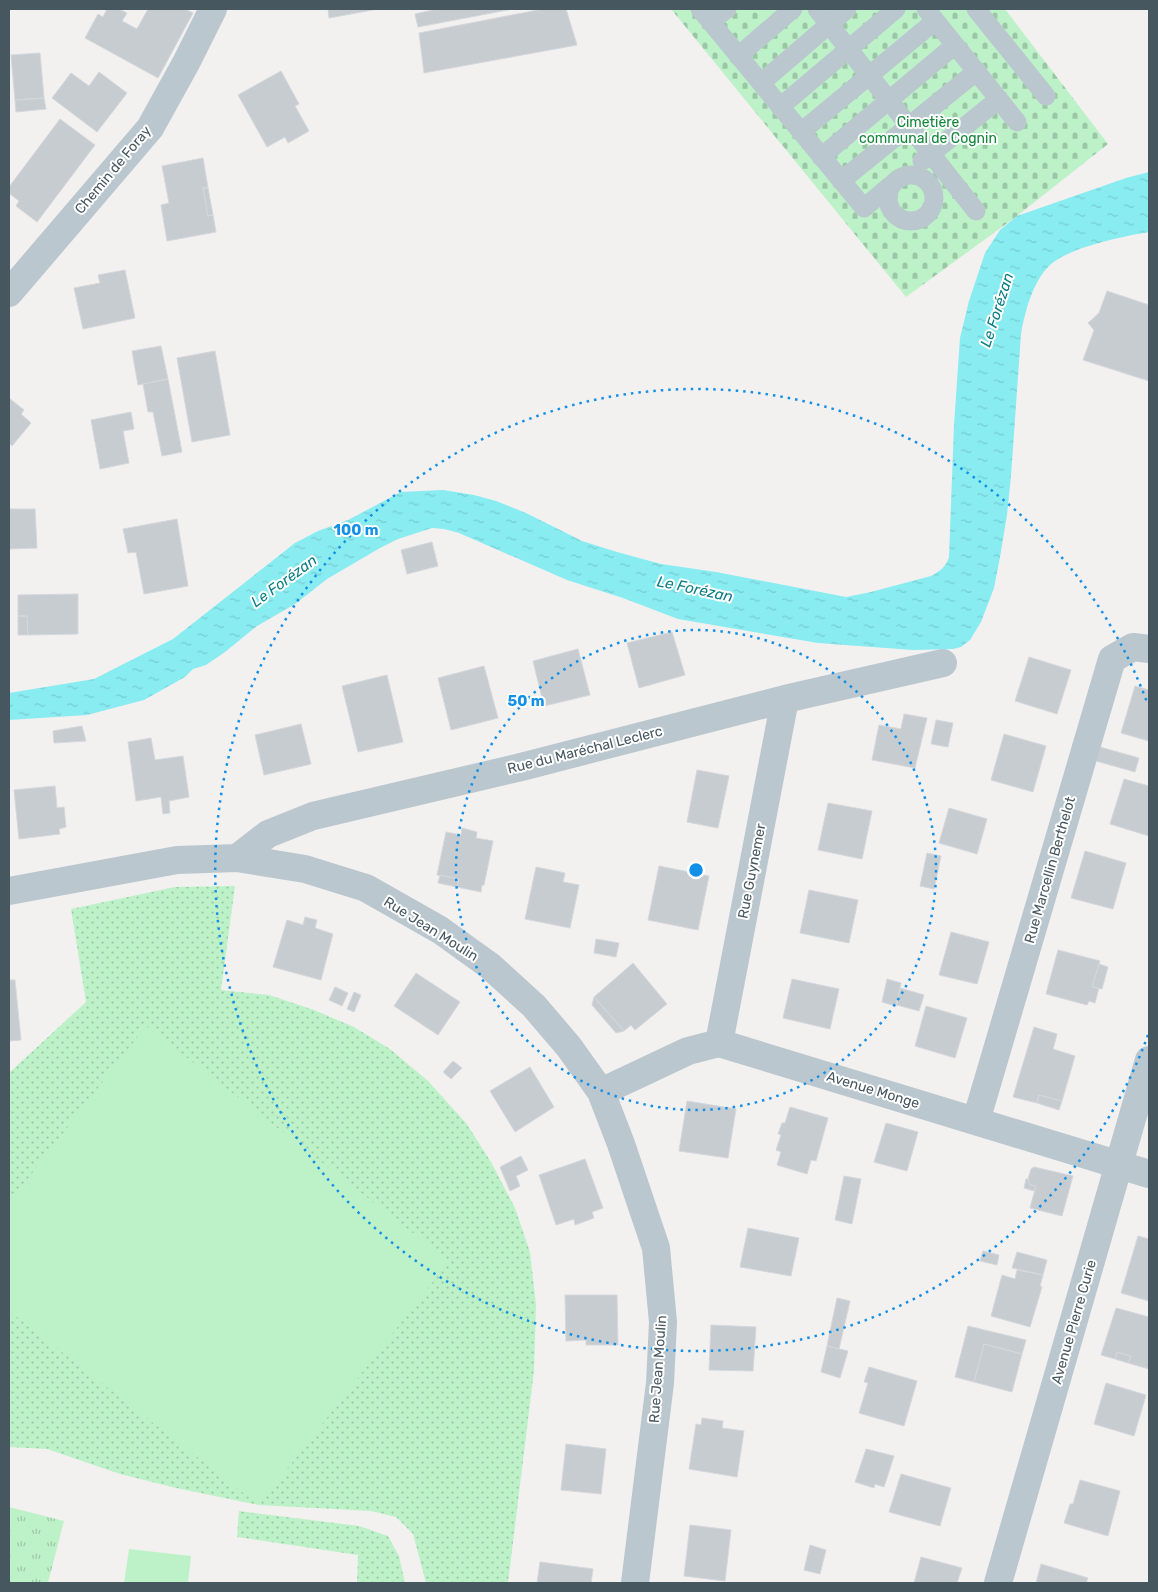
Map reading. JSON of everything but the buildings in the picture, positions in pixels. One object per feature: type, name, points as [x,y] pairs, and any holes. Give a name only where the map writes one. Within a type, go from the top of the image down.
[{"type":"street","name":"Chemin de Foray","points":[[9,293],[150,128],[213,9]]},
{"type":"street","name":"Rue Marcellin Berthelot","points":[[976,1121],[1112,659],[1134,647],[1149,649]]},
{"type":"street","name":"Rue du Maréchal Leclerc","points":[[237,858],[268,834],[313,816],[525,766],[785,699],[942,664]]},
{"type":"street","name":"Rue Guynemer","points":[[719,1043],[785,699]]},
{"type":"street","name":"Rue Jean Moulin","points":[[9,891],[177,860],[237,858],[305,869],[366,888],[440,930],[490,966],[534,1006],[570,1047],[601,1092],[621,1144],[656,1248],[663,1322],[660,1383],[634,1583]]},
{"type":"street","name":"Avenue Monge","points":[[719,1043],[1149,1174]]},
{"type":"street","points":[[601,1092],[688,1051],[719,1043]]},
{"type":"street","name":"Avenue Pierre Curie","points":[[998,1583],[1149,1060]]},
{"type":"lane","points":[[727,9],[705,15],[864,208],[999,99]]},
{"type":"lane","points":[[738,56],[793,9]]},
{"type":"lane","points":[[816,9],[976,211]]},
{"type":"lane","points":[[761,84],[847,9]]},
{"type":"lane","points":[[780,107],[896,9]]},
{"type":"lane","points":[[976,9],[1046,96]]},
{"type":"lane","points":[[801,132],[869,75],[930,15],[1017,122]]},
{"type":"lane","points":[[821,157],[954,45]]},
{"type":"lane","points":[[841,181],[977,71]]},
{"type":"green space","name":"Cimetière communal de Cognin","points":[[671,9],[1005,9],[1108,144],[1017,216],[906,297]]},
{"type":"green space","points":[[235,886],[221,990],[269,995],[314,1010],[354,1027],[390,1049],[428,1081],[466,1123],[491,1162],[515,1208],[530,1252],[536,1305],[534,1371],[508,1583],[426,1583],[413,1534],[396,1517],[371,1511],[259,1505],[120,1474],[47,1449],[9,1447],[9,1073],[86,1002],[71,909],[175,887]]},
{"type":"green space","points":[[146,1026],[449,1261],[259,1505],[9,1311],[9,1203]]},
{"type":"green space","points":[[9,1507],[64,1521],[48,1583],[9,1583]]},
{"type":"green space","points":[[239,1511],[359,1526],[388,1536],[399,1556],[405,1583],[357,1583],[358,1555],[237,1537]]},
{"type":"green space","points":[[129,1549],[191,1556],[188,1583],[124,1583]]},
{"type":"water","name":"Le Forézan","points":[[1149,172],[1149,232],[1125,236],[1067,254],[1048,267],[1033,290],[1021,334],[1007,515],[994,588],[981,622],[970,640],[961,647],[913,650],[818,643],[678,619],[623,598],[567,580],[459,533],[432,528],[398,539],[327,579],[295,604],[257,626],[206,665],[193,669],[185,677],[144,700],[87,715],[9,720],[9,693],[94,679],[173,639],[295,543],[318,531],[348,520],[401,492],[443,490],[474,495],[496,501],[526,513],[582,541],[617,552],[661,564],[716,572],[846,597],[931,576],[942,568],[949,557],[954,425],[960,338],[969,301],[985,253],[1000,230],[1017,216],[1126,178]]}]
